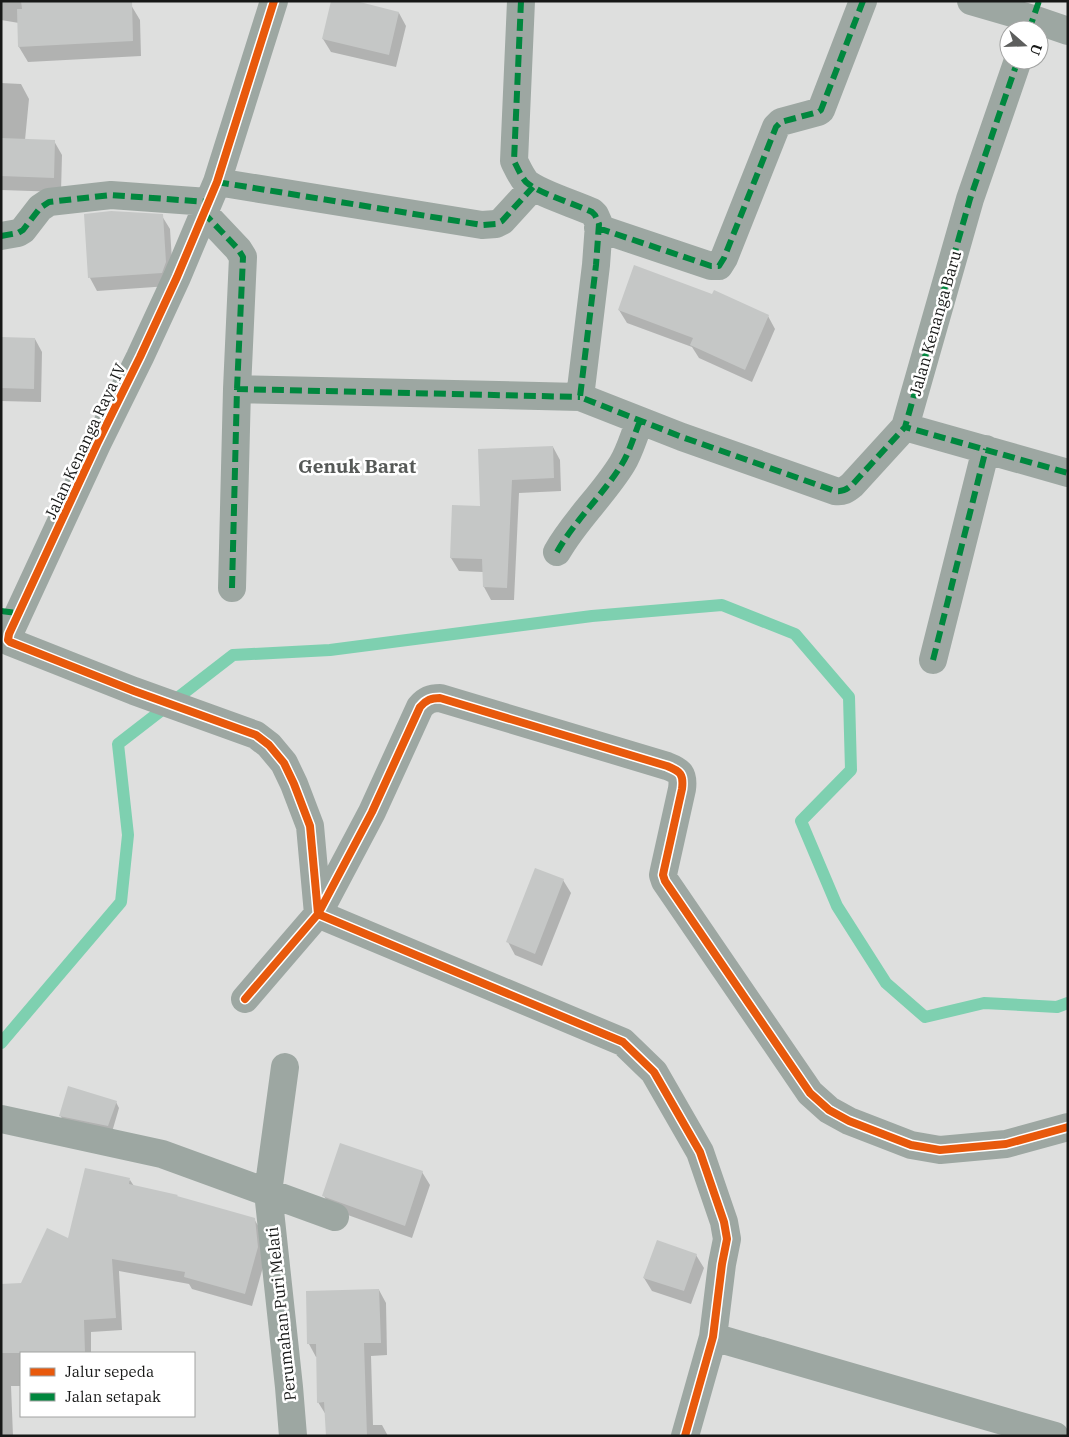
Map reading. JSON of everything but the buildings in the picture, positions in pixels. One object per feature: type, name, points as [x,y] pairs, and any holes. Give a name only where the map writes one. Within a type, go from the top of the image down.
[{"type":"street","name":"Jalan Kenanga Raya IV","points":[[274,1],[209,199],[177,277],[97,444],[10,612],[7,637],[10,642],[134,691],[256,735],[270,746],[284,763],[310,826],[318,914]]},
{"type":"street","points":[[521,1],[514,161],[520,173],[533,187],[592,212],[596,215],[599,224],[580,397]]},
{"type":"street","points":[[598,228],[711,266],[719,266],[724,258],[776,127],[781,122],[821,110],[863,1]]},
{"type":"street","points":[[971,1],[1034,17],[1068,31]]},
{"type":"street","name":"Jalan Kenanga Baru","points":[[905,426],[970,200],[1015,70]]},
{"type":"street","points":[[1,236],[18,234],[24,230],[40,208],[49,202],[112,195],[209,199],[482,225],[496,224],[502,221],[533,187]]},
{"type":"street","points":[[209,199],[243,257],[237,389],[232,588]]},
{"type":"street","points":[[237,389],[580,397],[640,421],[842,492],[852,485],[905,426],[1068,473]]},
{"type":"street","points":[[557,552],[567,534],[607,486],[623,462],[640,421]]},
{"type":"street","points":[[933,660],[986,450]]},
{"type":"street","points":[[245,999],[318,914],[372,812],[420,707],[425,701],[432,698],[447,700],[667,766],[680,774],[683,780],[682,789],[663,875],[665,881],[810,1093],[829,1110],[849,1121],[911,1145],[940,1150],[1006,1144],[1068,1127]]},
{"type":"street","points":[[318,914],[623,1042],[654,1072],[700,1152],[724,1222],[727,1239],[713,1337],[684,1436]]},
{"type":"street","name":"Perumahan Puri Melati","points":[[285,1067],[268,1192],[289,1387],[292,1436]]},
{"type":"street","points":[[1,1120],[162,1154],[335,1217]]},
{"type":"street","points":[[713,1337],[1056,1436]]},
{"type":"waterway","points":[[1,1043],[121,902],[128,835],[118,744],[233,655],[330,650],[592,616],[722,605],[795,634],[849,697],[851,770],[801,821],[837,906],[886,983],[925,1017],[984,1003],[1057,1007],[1068,1003]]},
{"type":"marked path","points":[[521,1],[514,161],[526,182],[548,194],[592,212],[599,224],[580,397],[682,437],[835,491],[844,490],[852,485],[905,427]]},
{"type":"marked path","points":[[598,228],[711,266],[719,266],[724,258],[776,127],[781,122],[821,110],[863,1]]},
{"type":"marked path","points":[[1032,20],[1039,1]]},
{"type":"marked path","points":[[1015,70],[970,199],[905,427],[1068,473]]},
{"type":"marked path","points":[[217,182],[482,225],[496,224],[502,221],[533,187]]},
{"type":"marked path","points":[[1,236],[18,233],[23,230],[40,208],[49,202],[111,195],[208,202]]},
{"type":"marked path","points":[[203,212],[238,249],[243,257],[237,389]]},
{"type":"marked path","points":[[232,588],[237,389],[580,397]]},
{"type":"marked path","points":[[557,552],[572,529],[622,464],[640,421]]},
{"type":"marked path","points":[[933,660],[986,449]]},
{"type":"marked path","points":[[1,611],[18,613]]},
{"type":"cycle path","points":[[274,1],[217,182],[177,277],[97,444],[9,634],[8,640],[134,691],[256,735],[269,745],[284,763],[310,826],[318,914],[623,1042],[654,1072],[700,1152],[724,1222],[727,1239],[713,1337],[685,1436]]},
{"type":"cycle path","points":[[245,999],[318,914],[372,812],[420,707],[429,700],[440,698],[667,766],[682,776],[682,789],[663,875],[665,881],[810,1093],[829,1110],[849,1121],[911,1145],[940,1150],[1006,1144],[1068,1127]]},
{"type":"district","name":"Genuk Barat","points":[[357,466]]}]
